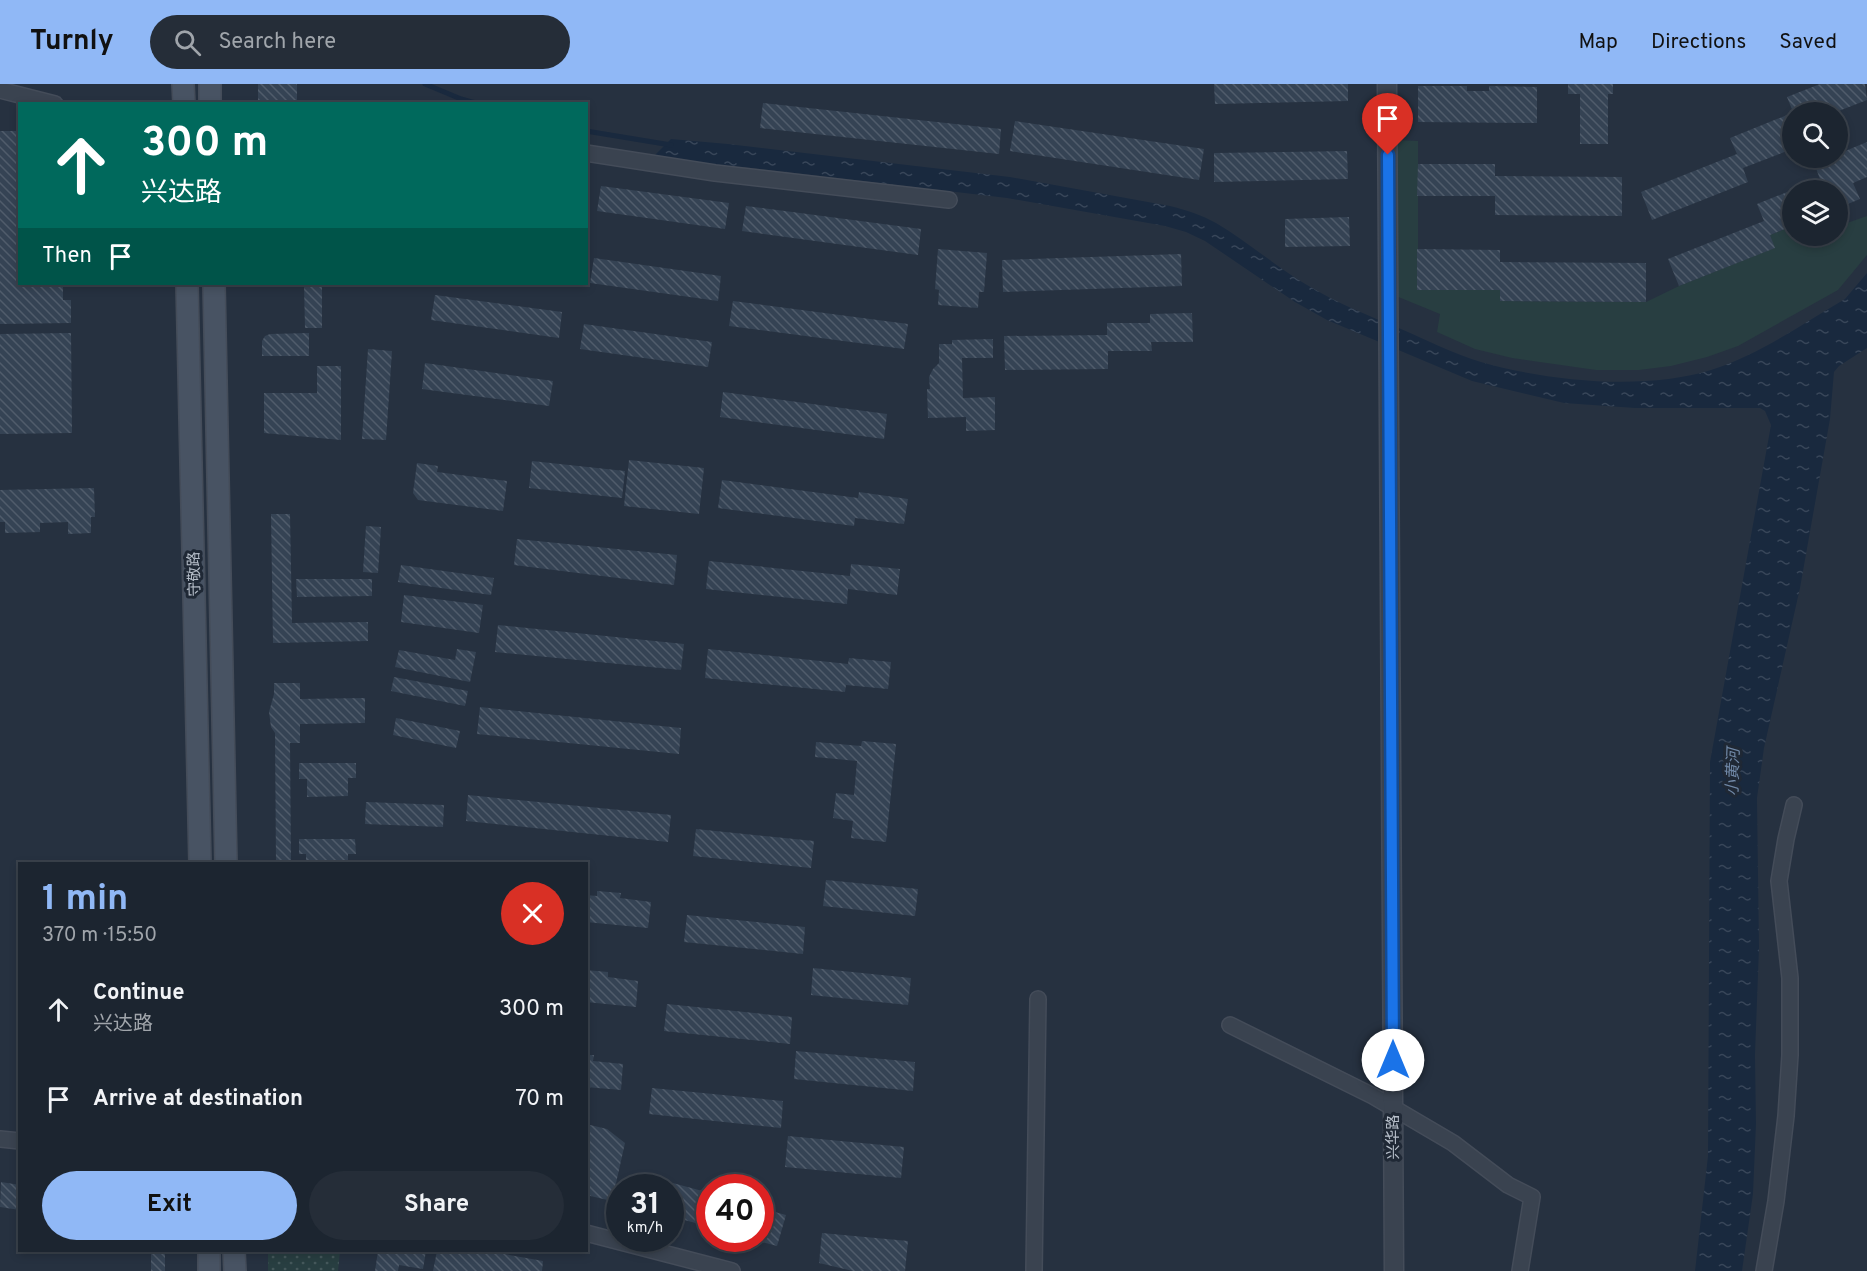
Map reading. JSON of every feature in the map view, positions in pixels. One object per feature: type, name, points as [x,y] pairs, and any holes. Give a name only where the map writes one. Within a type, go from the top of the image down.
[{"type":"main road","points":[[183,84],[184,102]]},
{"type":"main road","points":[[210,84],[210,102]]},
{"type":"main road","name":"守敬路","points":[[188,285],[200,862]]},
{"type":"main road","name":"守敬路","points":[[214,285],[226,862]]},
{"type":"main road","points":[[209,1252],[209,1271]]},
{"type":"main road","points":[[234,1252],[235,1271]]},
{"type":"street","name":"兴华路","points":[[1387,84],[1394,1271]]},
{"type":"street","points":[[0,90],[47,102]]},
{"type":"street","points":[[588,153],[715,173],[949,200]]},
{"type":"street","points":[[1764,1271],[1776,1201],[1790,1055],[1790,978],[1779,882],[1794,805]]},
{"type":"street","points":[[1034,1271],[1038,999]]},
{"type":"street","points":[[1230,1025],[1393,1108],[1453,1143],[1508,1185],[1532,1197],[1520,1271]]},
{"type":"street","points":[[0,1139],[18,1141]]},
{"type":"street","points":[[588,1234],[732,1271]]},
{"type":"green space","points":[[1396,140],[1418,141],[1418,290],[1500,290],[1500,301],[1646,302],[1679,286],[1774,248],[1770,235],[1782,230],[1782,246],[1848,246],[1848,223],[1867,216],[1867,255],[1838,290],[1738,346],[1671,366],[1639,370],[1596,370],[1512,358],[1475,349],[1437,332],[1440,314],[1396,296]]},
{"type":"green space","points":[[268,1252],[340,1252],[338,1271],[268,1271]]},
{"type":"water","name":"小黄河","points":[[671,139],[1010,177],[1176,208],[1200,215],[1216,223],[1307,285],[1365,314],[1481,362],[1507,369],[1565,378],[1626,382],[1685,376],[1711,370],[1759,350],[1845,299],[1867,273],[1867,348],[1839,366],[1834,372],[1830,419],[1800,588],[1764,748],[1757,798],[1759,948],[1755,1055],[1756,1124],[1753,1194],[1742,1271],[1695,1271],[1708,1156],[1710,762],[1771,425],[1765,411],[1760,408],[1635,408],[1564,403],[1472,381],[1327,320],[1295,302],[1205,241],[1186,232],[1165,226],[1007,198],[654,156]]},
{"type":"building","points":[[258,84],[297,84],[297,102],[258,102]]},
{"type":"building","points":[[1214,84],[1348,84],[1348,101],[1215,104]]},
{"type":"building","points":[[1568,84],[1613,84],[1613,94],[1608,94],[1608,144],[1580,144],[1580,94],[1568,94]]},
{"type":"building","points":[[1820,84],[1865,84],[1867,100],[1848,107],[1848,102],[1789,102],[1787,97]]},
{"type":"building","points":[[1418,86],[1467,86],[1467,91],[1489,91],[1489,86],[1537,87],[1537,123],[1418,122]]},
{"type":"building","points":[[763,103],[1001,129],[999,154],[760,128]]},
{"type":"building","points":[[1782,117],[1782,153],[1743,168],[1748,182],[1652,220],[1641,192],[1737,154],[1730,138]]},
{"type":"building","points":[[1015,121],[1204,149],[1199,180],[1010,151]]},
{"type":"building","points":[[0,131],[18,131],[18,285],[63,285],[63,300],[71,300],[71,323],[0,324]]},
{"type":"building","points":[[1867,142],[1867,177],[1853,183],[1860,199],[1848,204],[1848,180],[1817,180],[1820,179],[1816,168],[1848,168],[1848,150]]},
{"type":"building","points":[[1347,151],[1348,179],[1214,182],[1214,153]]},
{"type":"building","points":[[1418,164],[1495,164],[1495,176],[1622,177],[1622,216],[1495,215],[1495,196],[1417,196]]},
{"type":"building","points":[[601,186],[729,203],[725,229],[597,211]]},
{"type":"building","points":[[1782,194],[1782,230],[1770,235],[1775,248],[1679,286],[1668,259],[1764,221],[1757,204]]},
{"type":"building","points":[[746,206],[921,229],[918,255],[742,231]]},
{"type":"building","points":[[1349,217],[1350,246],[1285,247],[1285,219]]},
{"type":"building","points":[[938,249],[987,253],[984,292],[979,292],[978,308],[938,305],[939,290],[935,289]]},
{"type":"building","points":[[1417,249],[1500,250],[1500,262],[1646,263],[1646,302],[1500,301],[1500,290],[1417,290]]},
{"type":"building","points":[[1181,254],[1182,286],[1003,292],[1002,260]]},
{"type":"building","points":[[594,258],[721,276],[718,301],[590,283]]},
{"type":"building","points":[[304,285],[341,285],[322,286],[322,328],[305,328]]},
{"type":"building","points":[[435,295],[562,312],[559,338],[431,320]]},
{"type":"building","points":[[733,301],[908,324],[904,349],[729,326]]},
{"type":"building","points":[[1192,313],[1193,342],[1151,342],[1152,351],[1108,351],[1108,369],[1005,370],[1004,336],[1107,335],[1107,323],[1150,323],[1150,314]]},
{"type":"building","points":[[584,324],[712,342],[708,367],[580,349]]},
{"type":"building","points":[[71,333],[72,433],[0,434],[0,334]]},
{"type":"building","points":[[309,333],[309,356],[262,356],[262,341],[265,336]]},
{"type":"building","points":[[993,339],[993,358],[962,358],[963,398],[995,397],[995,430],[966,431],[966,417],[928,418],[927,389],[930,389],[929,377],[939,363],[939,344],[952,344],[952,340]]},
{"type":"building","points":[[368,349],[392,351],[386,440],[362,439]]},
{"type":"building","points":[[425,363],[553,381],[549,406],[422,389]]},
{"type":"building","points":[[317,366],[341,366],[341,440],[264,433],[264,393],[317,393]]},
{"type":"building","points":[[723,392],[887,414],[884,439],[720,417]]},
{"type":"building","points":[[629,460],[704,468],[699,514],[624,506]]},
{"type":"building","points":[[532,461],[625,471],[622,498],[529,488]]},
{"type":"building","points":[[417,463],[438,466],[437,472],[507,481],[503,511],[418,500],[413,493]]},
{"type":"building","points":[[722,480],[858,498],[859,492],[908,499],[904,524],[855,518],[854,526],[718,508]]},
{"type":"building","points":[[94,488],[95,517],[91,517],[91,533],[68,534],[68,522],[40,523],[40,532],[5,533],[5,522],[0,522],[0,490]]},
{"type":"building","points":[[271,514],[290,514],[292,623],[368,622],[368,641],[273,643]]},
{"type":"building","points":[[366,526],[381,527],[378,573],[363,572]]},
{"type":"building","points":[[517,539],[677,555],[674,585],[514,565]]},
{"type":"building","points":[[709,561],[850,576],[851,564],[900,569],[897,595],[848,589],[847,604],[706,589]]},
{"type":"building","points":[[401,565],[494,578],[491,595],[398,582]]},
{"type":"building","points":[[296,579],[372,579],[372,596],[297,597]]},
{"type":"building","points":[[404,595],[483,605],[479,633],[401,622]]},
{"type":"building","points":[[498,625],[684,644],[681,670],[495,652]]},
{"type":"building","points":[[457,649],[476,652],[470,682],[395,667],[399,650],[455,660]]},
{"type":"building","points":[[708,649],[848,664],[849,658],[891,662],[888,689],[846,685],[845,692],[705,678]]},
{"type":"building","points":[[394,677],[468,691],[465,706],[391,691]]},
{"type":"building","points":[[274,683],[300,683],[300,699],[365,698],[365,723],[300,724],[300,743],[290,743],[291,862],[276,862],[275,733],[271,727],[269,712],[274,694]]},
{"type":"building","points":[[480,707],[681,728],[679,754],[477,734]]},
{"type":"building","points":[[396,718],[460,731],[456,748],[393,735]]},
{"type":"building","points":[[862,741],[896,744],[886,842],[851,838],[853,821],[833,818],[836,793],[854,795],[857,761],[815,757],[816,742],[861,746]]},
{"type":"building","points":[[299,763],[356,763],[356,778],[348,778],[348,796],[307,797],[307,779],[299,779]]},
{"type":"building","points":[[468,795],[671,815],[668,842],[466,821]]},
{"type":"building","points":[[366,802],[444,805],[443,827],[365,824]]},
{"type":"building","points":[[696,829],[814,841],[811,868],[693,856]]},
{"type":"building","points":[[299,839],[355,839],[356,854],[348,854],[348,862],[306,862],[306,854],[299,854]]},
{"type":"building","points":[[826,880],[918,889],[915,916],[823,906]]},
{"type":"building","points":[[597,891],[621,893],[620,898],[651,902],[648,928],[588,922],[588,895],[597,896]]},
{"type":"building","points":[[687,915],[805,927],[803,954],[684,942]]},
{"type":"building","points":[[813,968],[911,978],[908,1005],[811,995]]},
{"type":"building","points":[[588,970],[608,972],[608,977],[638,981],[636,1007],[588,1002]]},
{"type":"building","points":[[667,1004],[792,1017],[790,1044],[664,1031]]},
{"type":"building","points":[[796,1051],[915,1062],[913,1091],[794,1079]]},
{"type":"building","points":[[588,1055],[594,1055],[593,1061],[623,1064],[621,1090],[588,1087]]},
{"type":"building","points":[[652,1088],[783,1101],[781,1128],[649,1114]]},
{"type":"building","points":[[588,1124],[607,1129],[625,1143],[618,1174],[606,1174],[606,1200],[588,1195]]},
{"type":"building","points":[[788,1136],[904,1147],[901,1178],[785,1167]]},
{"type":"building","points":[[1,1182],[18,1185],[18,1210],[0,1207]]},
{"type":"building","points":[[684,1186],[696,1189],[696,1223],[684,1220]]},
{"type":"building","points":[[774,1212],[786,1215],[777,1246],[774,1245]]},
{"type":"building","points":[[822,1233],[908,1241],[905,1271],[853,1271],[819,1263]]},
{"type":"building","points":[[151,1252],[165,1252],[165,1271],[151,1271]]},
{"type":"building","points":[[378,1252],[426,1252],[423,1269],[399,1265],[398,1271],[375,1271]]},
{"type":"building","points":[[437,1252],[493,1252],[543,1261],[542,1271],[433,1271]]},
{"type":"waterway","points":[[425,84],[472,102]]},
{"type":"waterway","points":[[588,131],[671,145]]},
{"type":"route","points":[[1388,155],[1393,1060]]}]
